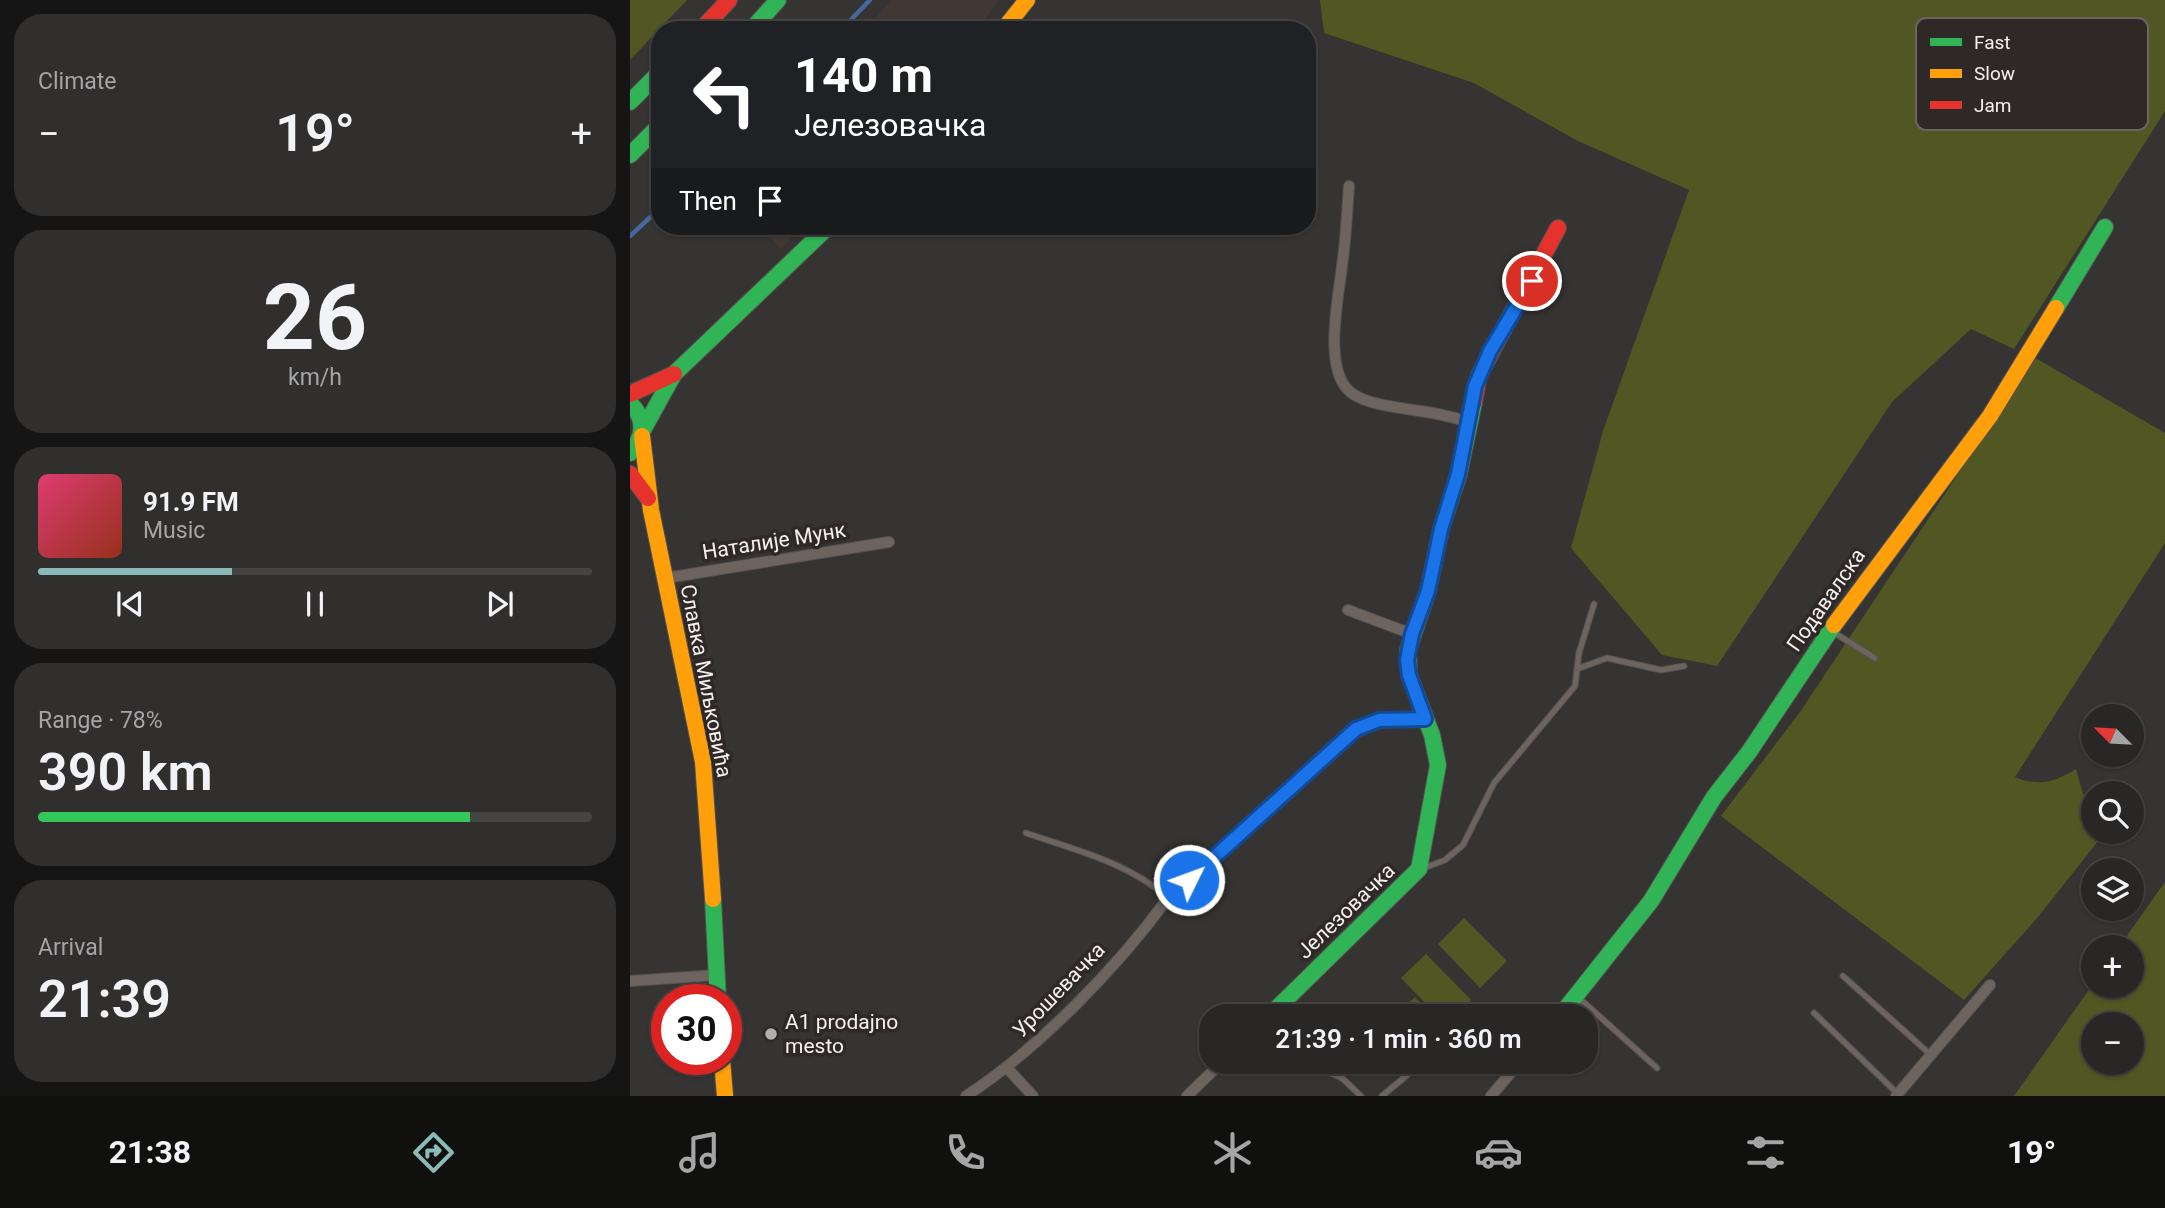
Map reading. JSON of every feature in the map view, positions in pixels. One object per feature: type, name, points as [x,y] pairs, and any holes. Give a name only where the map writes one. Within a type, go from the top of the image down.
[{"type":"main road","points":[[709,21],[729,0]]},
{"type":"main road","points":[[759,21],[778,0]]},
{"type":"main road","points":[[1010,21],[1027,0]]},
{"type":"main road","points":[[630,102],[651,81]]},
{"type":"main road","points":[[630,155],[651,134]]},
{"type":"main road","name":"Подавалска","points":[[1570,1004],[1651,901],[1714,797],[1749,752],[1830,631],[1990,416],[2105,227]]},
{"type":"main road","name":"Јелезовачка","points":[[1281,1004],[1419,869],[1438,775],[1434,744],[1409,675],[1407,660],[1412,634],[1428,591],[1441,529],[1462,458],[1466,422],[1475,386],[1484,363],[1532,281],[1558,228]]},
{"type":"main road","points":[[630,453],[674,374],[820,235]]},
{"type":"main road","points":[[630,394],[674,374]]},
{"type":"main road","points":[[630,404],[639,412],[643,433]]},
{"type":"main road","name":"Славка Миљковића","points":[[643,433],[648,498],[702,753],[717,984]]},
{"type":"main road","name":"Славка Миљковића","points":[[630,474],[648,498]]},
{"type":"main road","points":[[723,1075],[725,1096]]},
{"type":"street","points":[[1349,186],[1342,268],[1334,318],[1334,344],[1344,383],[1353,394],[1367,400],[1439,412],[1466,422]]},
{"type":"street","name":"Наталије Мунк","points":[[666,578],[889,542]]},
{"type":"street","points":[[1348,610],[1412,634]]},
{"type":"street","name":"Урошевачка","points":[[966,1096],[1007,1068],[1128,947],[1168,898],[1356,729],[1379,720],[1425,719]]},
{"type":"street","points":[[630,981],[717,975]]},
{"type":"street","points":[[1897,1095],[1990,985]]},
{"type":"street","points":[[1007,1068],[1033,1096]]},
{"type":"street","points":[[1186,1096],[1209,1074]]},
{"type":"street","points":[[1491,1096],[1510,1074]]},
{"type":"lane","points":[[1419,869],[1445,860],[1463,845],[1494,783],[1574,686],[1594,604]]},
{"type":"lane","points":[[1830,631],[1875,658]]},
{"type":"lane","points":[[1577,669],[1607,658],[1661,670],[1684,666]]},
{"type":"lane","points":[[1026,833],[1113,863],[1147,880],[1168,898]]},
{"type":"lane","points":[[1843,976],[1931,1055]]},
{"type":"lane","points":[[1577,995],[1657,1068]]},
{"type":"lane","points":[[1814,1013],[1897,1095]]},
{"type":"lane","points":[[1332,1074],[1342,1078],[1361,1096]]},
{"type":"lane","points":[[1382,1096],[1408,1074]]},
{"type":"shaded area","points":[[892,0],[999,0],[983,21],[872,21]]},
{"type":"shaded area","points":[[768,235],[794,235],[781,249]]},
{"type":"green space","points":[[630,0],[687,0],[667,21],[651,21],[651,38],[630,60]]},
{"type":"green space","points":[[1320,0],[2165,0],[2165,111],[2014,349],[1971,329],[1892,402],[1717,666],[1662,655],[1571,548],[1603,431],[1689,190],[1578,141],[1474,83],[1324,33]]},
{"type":"green space","points":[[2032,356],[2165,433],[2165,543],[2015,777],[2032,782],[2047,782],[2076,769],[2081,787],[2081,844],[2096,844],[2085,858],[2081,858],[2081,863],[2038,917],[1964,1000],[1721,816],[1800,712],[2002,408]]},
{"type":"green space","points":[[2165,882],[2165,1096],[2014,1096],[2083,998],[2144,998],[2144,935],[2127,935],[2137,921],[2144,921],[2144,912]]},
{"type":"green space","points":[[1464,918],[1507,961],[1480,988],[1438,944]]},
{"type":"green space","points":[[1426,954],[1471,1000],[1467,1004],[1426,1004],[1401,978]]},
{"type":"green space","points":[[1415,997],[1422,1004],[1408,1004]]},
{"type":"waterway","points":[[850,21],[870,0]]},
{"type":"waterway","points":[[630,236],[651,216]]},
{"type":"traffic: fast","points":[[759,21],[778,0]]},
{"type":"traffic: fast","points":[[630,102],[651,81]]},
{"type":"traffic: fast","points":[[630,155],[651,134]]},
{"type":"traffic: fast","points":[[2056,308],[2105,227]]},
{"type":"traffic: fast","points":[[643,430],[674,374],[820,235]]},
{"type":"traffic: fast","points":[[1281,1004],[1419,869],[1438,765],[1432,735],[1409,675],[1408,650],[1428,591],[1441,529],[1459,474],[1474,402]]},
{"type":"traffic: fast","points":[[630,403],[639,415],[642,428],[639,440],[630,453]]},
{"type":"traffic: fast","points":[[1569,1004],[1651,901],[1714,797],[1749,752],[1834,625]]},
{"type":"traffic: fast","points":[[713,899],[717,984]]},
{"type":"traffic: slow","points":[[1010,21],[1027,0]]},
{"type":"traffic: slow","points":[[1834,625],[1990,416],[2056,308]]},
{"type":"traffic: slow","points":[[642,436],[651,510],[703,762],[713,899]]},
{"type":"traffic: slow","points":[[723,1075],[725,1096]]},
{"type":"traffic: jam","points":[[709,21],[729,0]]},
{"type":"traffic: jam","points":[[1474,402],[1479,375],[1558,228]]},
{"type":"traffic: jam","points":[[630,394],[674,374]]},
{"type":"traffic: jam","points":[[630,474],[648,498]]},
{"type":"place","name":"A1 prodajno mesto","points":[[771,1034]]},
{"type":"route","points":[[1189,880],[1356,729],[1365,723],[1379,720],[1425,719],[1409,675],[1408,650],[1428,591],[1441,529],[1458,474],[1475,386],[1490,351],[1532,281]]}]
